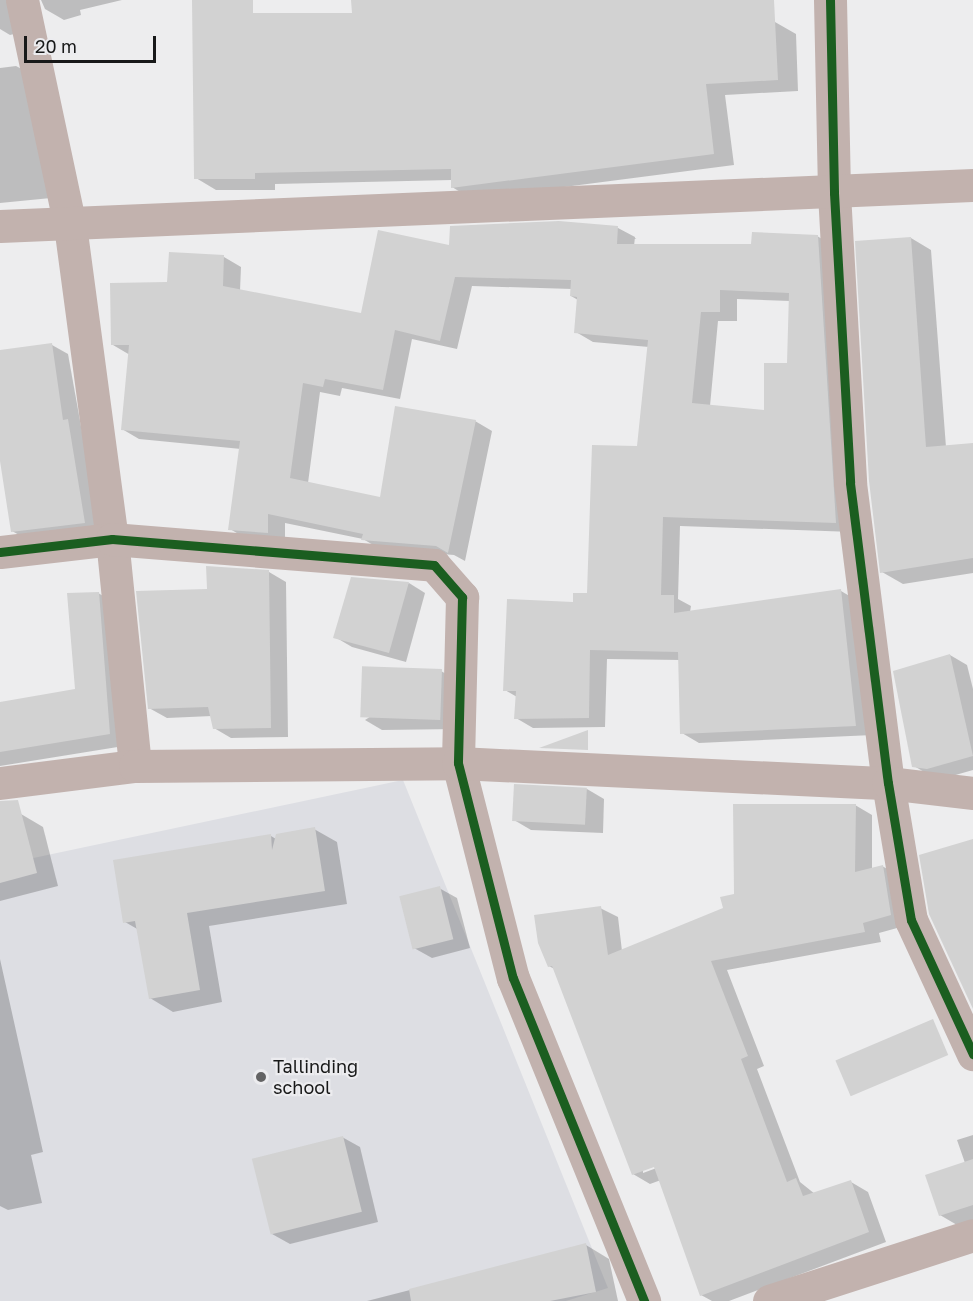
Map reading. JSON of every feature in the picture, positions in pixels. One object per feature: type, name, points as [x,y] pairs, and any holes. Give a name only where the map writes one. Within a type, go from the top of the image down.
[{"type":"street","points":[[22,0],[70,225],[112,539],[135,766]]},
{"type":"street","points":[[830,0],[834,193],[850,483],[888,783],[911,920],[973,1053]]},
{"type":"street","points":[[0,226],[834,193],[973,185]]},
{"type":"street","points":[[0,552],[112,539],[434,565],[462,597],[458,763],[513,978],[644,1301]]},
{"type":"street","points":[[0,783],[135,766],[458,763],[888,783],[973,793]]},
{"type":"street","points":[[769,1301],[973,1234]]},
{"type":"shaded area","name":"Tallinding school","points":[[403,780],[608,1288],[566,1301],[0,1301],[0,865]]},
{"type":"building","points":[[192,0],[253,0],[253,13],[352,13],[351,0],[774,0],[778,80],[706,84],[714,154],[451,188],[451,169],[255,173],[255,179],[194,179]]},
{"type":"building","points":[[559,221],[618,226],[617,244],[751,244],[752,232],[818,235],[836,523],[663,517],[661,595],[674,595],[674,613],[841,589],[856,726],[680,734],[678,652],[590,650],[589,718],[514,719],[516,691],[503,691],[507,599],[573,602],[573,593],[587,593],[592,445],[637,446],[648,340],[574,333],[577,297],[570,296],[571,280],[455,277],[440,341],[395,330],[383,390],[325,379],[323,387],[303,383],[290,478],[380,497],[395,406],[476,420],[448,553],[436,546],[361,540],[363,534],[268,514],[268,533],[228,530],[240,441],[121,430],[129,345],[111,345],[110,283],[167,282],[169,252],[224,255],[223,286],[361,313],[378,230],[449,245],[450,226]],"holes":[[[720,290],[789,293],[787,363],[764,363],[764,410],[692,403],[701,312],[720,312]]]},
{"type":"building","points":[[911,237],[926,447],[973,443],[973,558],[880,573],[869,481],[855,241]]},
{"type":"building","points":[[52,343],[63,420],[68,419],[85,523],[11,532],[0,461],[0,350]]},
{"type":"building","points":[[206,566],[269,570],[271,728],[213,729],[208,707],[148,709],[136,591],[207,589]]},
{"type":"building","points":[[351,577],[409,582],[389,653],[333,638]]},
{"type":"building","points":[[99,592],[110,734],[0,752],[0,702],[75,689],[67,593]]},
{"type":"building","points":[[950,654],[973,756],[927,769],[912,767],[893,671]]},
{"type":"building","points":[[362,666],[442,669],[440,720],[360,717]]},
{"type":"building","points":[[588,730],[588,750],[539,748]]},
{"type":"building","points":[[514,784],[587,788],[585,825],[512,821]]},
{"type":"building","points":[[18,800],[37,873],[0,883],[0,801]]},
{"type":"building","points":[[733,804],[856,804],[855,872],[883,865],[891,915],[863,923],[865,932],[711,961],[748,1056],[741,1059],[787,1182],[796,1178],[803,1196],[851,1180],[869,1232],[700,1296],[654,1167],[632,1175],[552,966],[548,967],[538,943],[534,915],[601,906],[608,955],[723,908],[720,897],[734,894]]},
{"type":"building","points":[[315,827],[325,891],[187,913],[200,990],[149,999],[135,921],[123,923],[113,860],[271,834],[272,850],[276,834]]},
{"type":"building","points":[[973,839],[973,1009],[929,914],[919,855]]},
{"type":"building","points":[[440,886],[453,939],[413,950],[399,896]]},
{"type":"building","points":[[933,1019],[948,1055],[851,1096],[835,1060]]},
{"type":"building","points":[[343,1136],[362,1212],[271,1234],[252,1159]]},
{"type":"building","points":[[973,1159],[973,1205],[939,1216],[925,1175]]},
{"type":"building","points":[[586,1243],[596,1292],[550,1301],[411,1301],[409,1289]]},
{"type":"cycle path","points":[[830,0],[834,193],[850,483],[888,783],[911,920],[973,1054]]},
{"type":"cycle path","points":[[0,552],[112,539],[434,565],[462,597],[458,763],[513,978],[644,1301]]},
{"type":"place","name":"Tallinding school","points":[[261,1077]]}]
